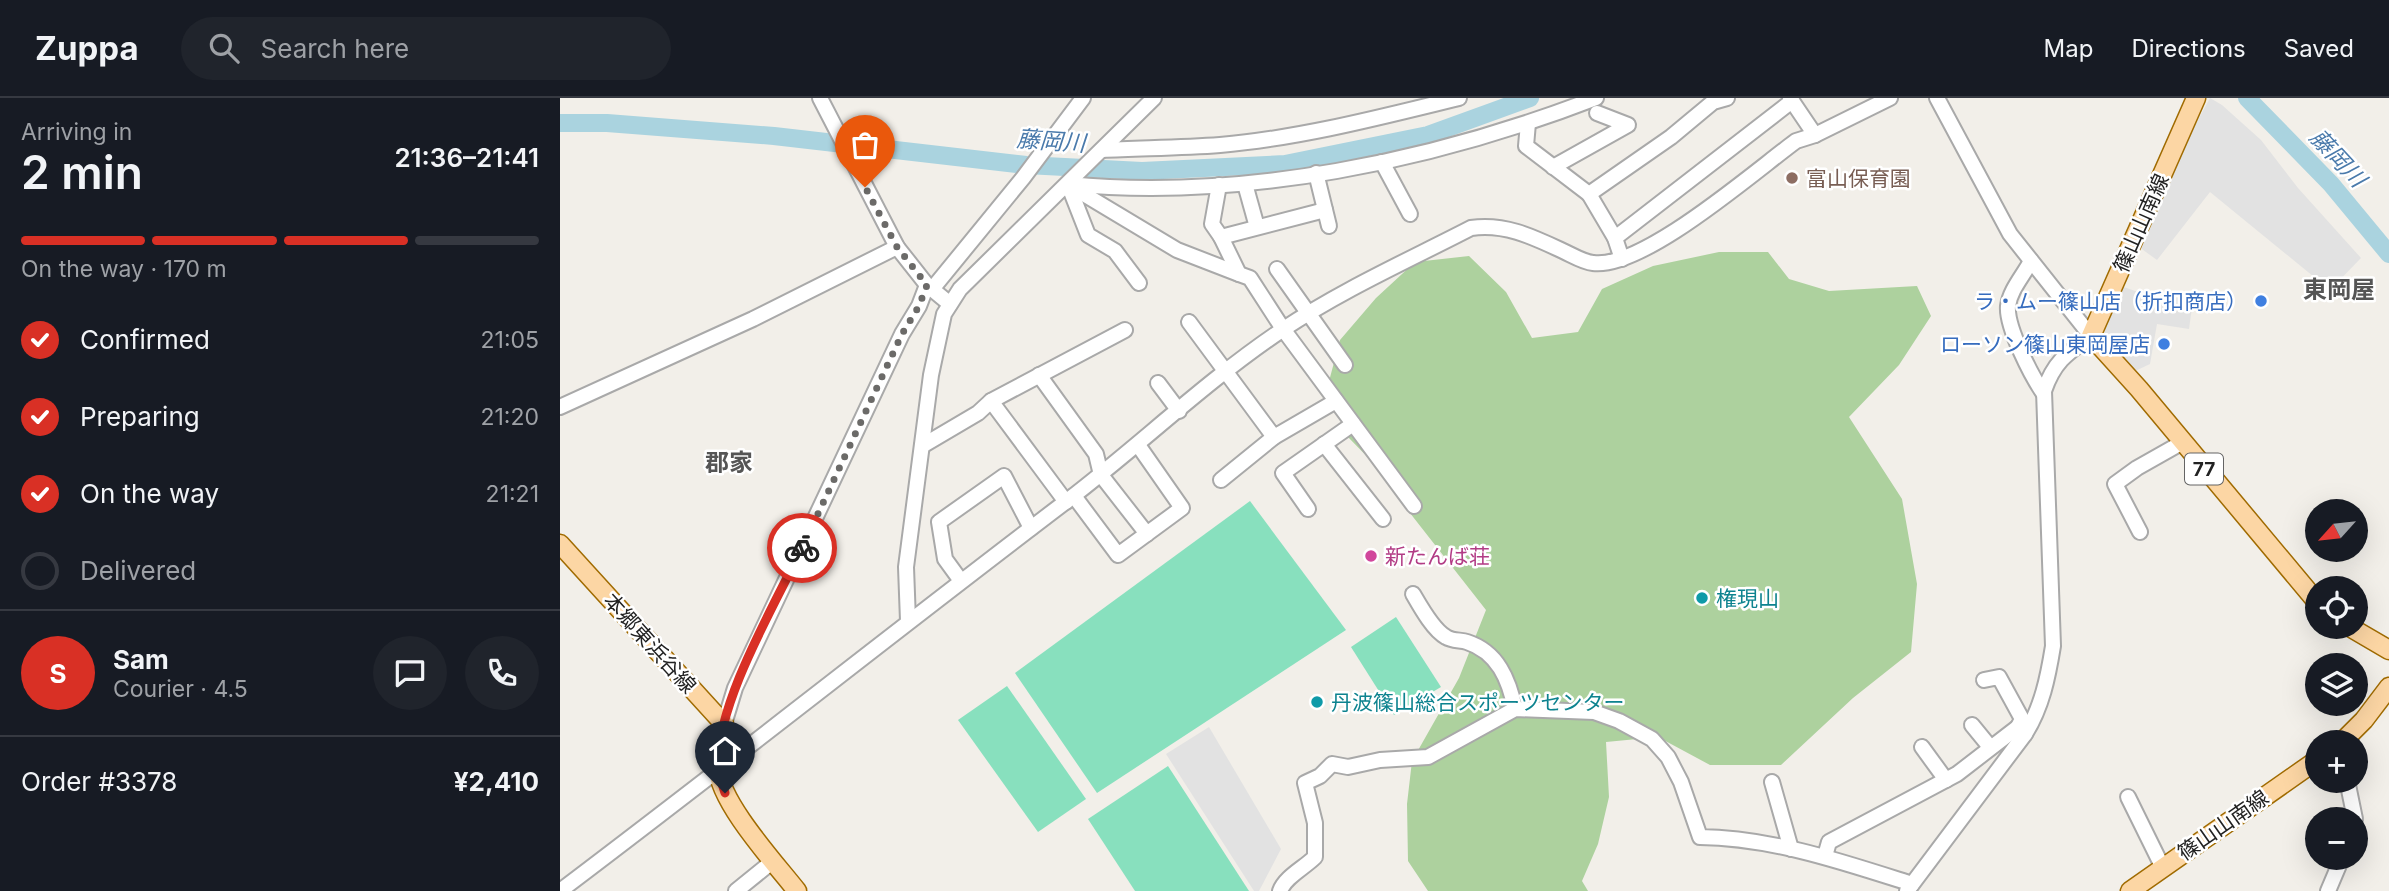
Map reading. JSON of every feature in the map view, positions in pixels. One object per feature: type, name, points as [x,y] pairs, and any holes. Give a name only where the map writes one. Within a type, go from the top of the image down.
[{"type":"main road","name":"篠山山南線","points":[[2091,337],[2196,98]]},
{"type":"main road","name":"77","points":[[2091,337],[2305,588]]},
{"type":"main road","name":"本郷東浜谷線","points":[[560,544],[724,724]]},
{"type":"main road","points":[[2368,638],[2389,650]]},
{"type":"main road","points":[[2354,730],[2389,687]]},
{"type":"main road","points":[[724,724],[718,770],[725,793],[797,891]]},
{"type":"main road","name":"篠山山南線","points":[[2130,891],[2305,768]]},
{"type":"street","points":[[820,98],[897,247],[930,286],[950,304]]},
{"type":"street","points":[[724,724],[735,688],[902,334],[930,286],[1023,178],[1045,145],[1083,98]]},
{"type":"street","points":[[908,621],[906,567],[931,375],[944,314],[960,289],[1154,98]]},
{"type":"street","points":[[1098,152],[1221,145],[1276,137],[1387,116],[1459,98]]},
{"type":"street","points":[[1589,194],[1671,137],[1713,102],[1727,98]]},
{"type":"street","points":[[560,891],[1101,475],[1225,372],[1283,329],[1364,281],[1472,228],[1490,225],[1523,233],[1593,263],[1622,259],[1684,227],[1796,141],[1815,135],[1890,98]]},
{"type":"street","points":[[1825,856],[1829,842],[1957,775],[1990,747],[2022,731],[2034,721],[2047,683],[2053,646],[2044,394],[2050,373],[2063,356],[2091,337],[2010,234],[1937,98]]},
{"type":"street","points":[[1615,239],[1791,99],[1815,135]]},
{"type":"street","points":[[1070,182],[1118,189],[1245,184],[1382,162],[1596,105],[1628,125],[1553,167]]},
{"type":"street","points":[[1528,123],[1526,146],[1589,194],[1615,239],[1622,259]]},
{"type":"street","points":[[1382,162],[1410,214]]},
{"type":"street","points":[[1316,173],[1329,226]]},
{"type":"street","points":[[1070,182],[1177,250],[1250,278],[1283,329],[1414,506]]},
{"type":"street","points":[[1070,182],[1088,235],[1115,251],[1139,284]]},
{"type":"street","points":[[1245,184],[1257,228]]},
{"type":"street","points":[[1219,185],[1212,224],[1239,274]]},
{"type":"street","points":[[1221,237],[1325,210]]},
{"type":"street","points":[[560,407],[753,319],[897,247]]},
{"type":"street","points":[[2031,261],[2012,292],[2007,309],[2031,375],[2044,394]]},
{"type":"street","points":[[1277,269],[1345,365]]},
{"type":"street","points":[[1189,322],[1274,437]]},
{"type":"street","points":[[922,446],[978,413],[991,401],[1125,330]]},
{"type":"street","points":[[1039,375],[1096,454],[1101,475],[1147,534]]},
{"type":"street","points":[[1158,383],[1179,411]]},
{"type":"street","points":[[991,401],[1118,555],[1182,508],[1138,445]]},
{"type":"street","points":[[1220,480],[1274,437],[1336,401]]},
{"type":"street","points":[[1308,509],[1283,472],[1353,424]]},
{"type":"street","points":[[2140,532],[2115,484],[2183,442]]},
{"type":"street","points":[[1324,444],[1383,519]]},
{"type":"street","points":[[961,581],[945,559],[939,522],[1004,476],[1031,528]]},
{"type":"street","points":[[1413,594],[1446,638],[1470,643],[1498,661],[1511,688],[1515,709]]},
{"type":"street","points":[[1280,891],[1283,882],[1302,870],[1315,857],[1315,823],[1304,783],[1320,775],[1332,764],[1349,767],[1380,760],[1428,757],[1515,709],[1594,712],[1619,721],[1652,739],[1668,757],[1681,782],[1700,837],[1732,838],[1825,856],[1910,888],[2022,731],[2022,719],[1999,677],[1984,680]]},
{"type":"street","points":[[1972,725],[1990,747]]},
{"type":"street","points":[[1922,747],[1946,780]]},
{"type":"street","points":[[1772,782],[1791,849]]},
{"type":"street","points":[[2128,797],[2163,867]]},
{"type":"street","points":[[736,891],[773,861]]},
{"type":"street","points":[[2328,891],[2337,870]]},
{"type":"green space","points":[[1719,252],[1768,252],[1789,279],[1829,291],[1917,286],[1931,316],[1899,365],[1849,417],[1902,499],[1917,584],[1911,652],[1853,698],[1781,765],[1710,765],[1658,737],[1606,742],[1609,797],[1598,844],[1582,881],[1588,891],[1428,891],[1408,861],[1407,804],[1412,761],[1459,678],[1486,610],[1399,499],[1382,472],[1348,437],[1328,385],[1340,340],[1376,298],[1415,262],[1469,256],[1506,292],[1532,338],[1578,332],[1602,289],[1653,266]]},
{"type":"green space","points":[[1250,501],[1346,630],[1097,793],[1015,673]]},
{"type":"green space","points":[[1396,617],[1441,687],[1394,715],[1351,647]]},
{"type":"green space","points":[[1007,686],[1086,799],[1038,832],[958,720]]},
{"type":"green space","points":[[1168,766],[1249,891],[1135,891],[1088,819]]},
{"type":"shaded area","points":[[2210,98],[2222,105],[2261,140],[2298,188],[2361,258],[2330,290],[2210,192],[2157,260],[2139,247],[2177,158]]},
{"type":"shaded area","points":[[2118,285],[2138,292],[2193,300],[2189,329],[2157,324],[2150,364],[2131,373],[2103,340],[2111,301]]},
{"type":"shaded area","points":[[1209,727],[1281,849],[1259,891],[1254,891],[1166,754]]},
{"type":"waterway","name":"藤岡川","points":[[560,123],[607,123],[774,136],[1026,165],[1142,171],[1285,164],[1428,135],[1530,98]]},
{"type":"waterway","name":"藤岡川","points":[[2247,98],[2331,184],[2389,254]]},
{"type":"way so far","points":[[802,548],[927,285],[897,247],[865,187]]},
{"type":"place","name":"富山保育園","points":[[1792,178]]},
{"type":"place","name":"ラ・ムー篠山店（折扣商店）","points":[[2261,301]]},
{"type":"place","name":"ローソン篠山東岡屋店","points":[[2164,344]]},
{"type":"place","name":"新たんば荘","points":[[1371,556]]},
{"type":"place","name":"権現山","points":[[1702,598]]},
{"type":"place","name":"丹波篠山総合スポーツセンター","points":[[1317,702]]},
{"type":"district","name":"東岡屋","points":[[2339,289]]},
{"type":"district","name":"郡家","points":[[729,462]]},
{"type":"route","points":[[725,793],[718,770],[719,749],[735,688],[802,548]]}]
